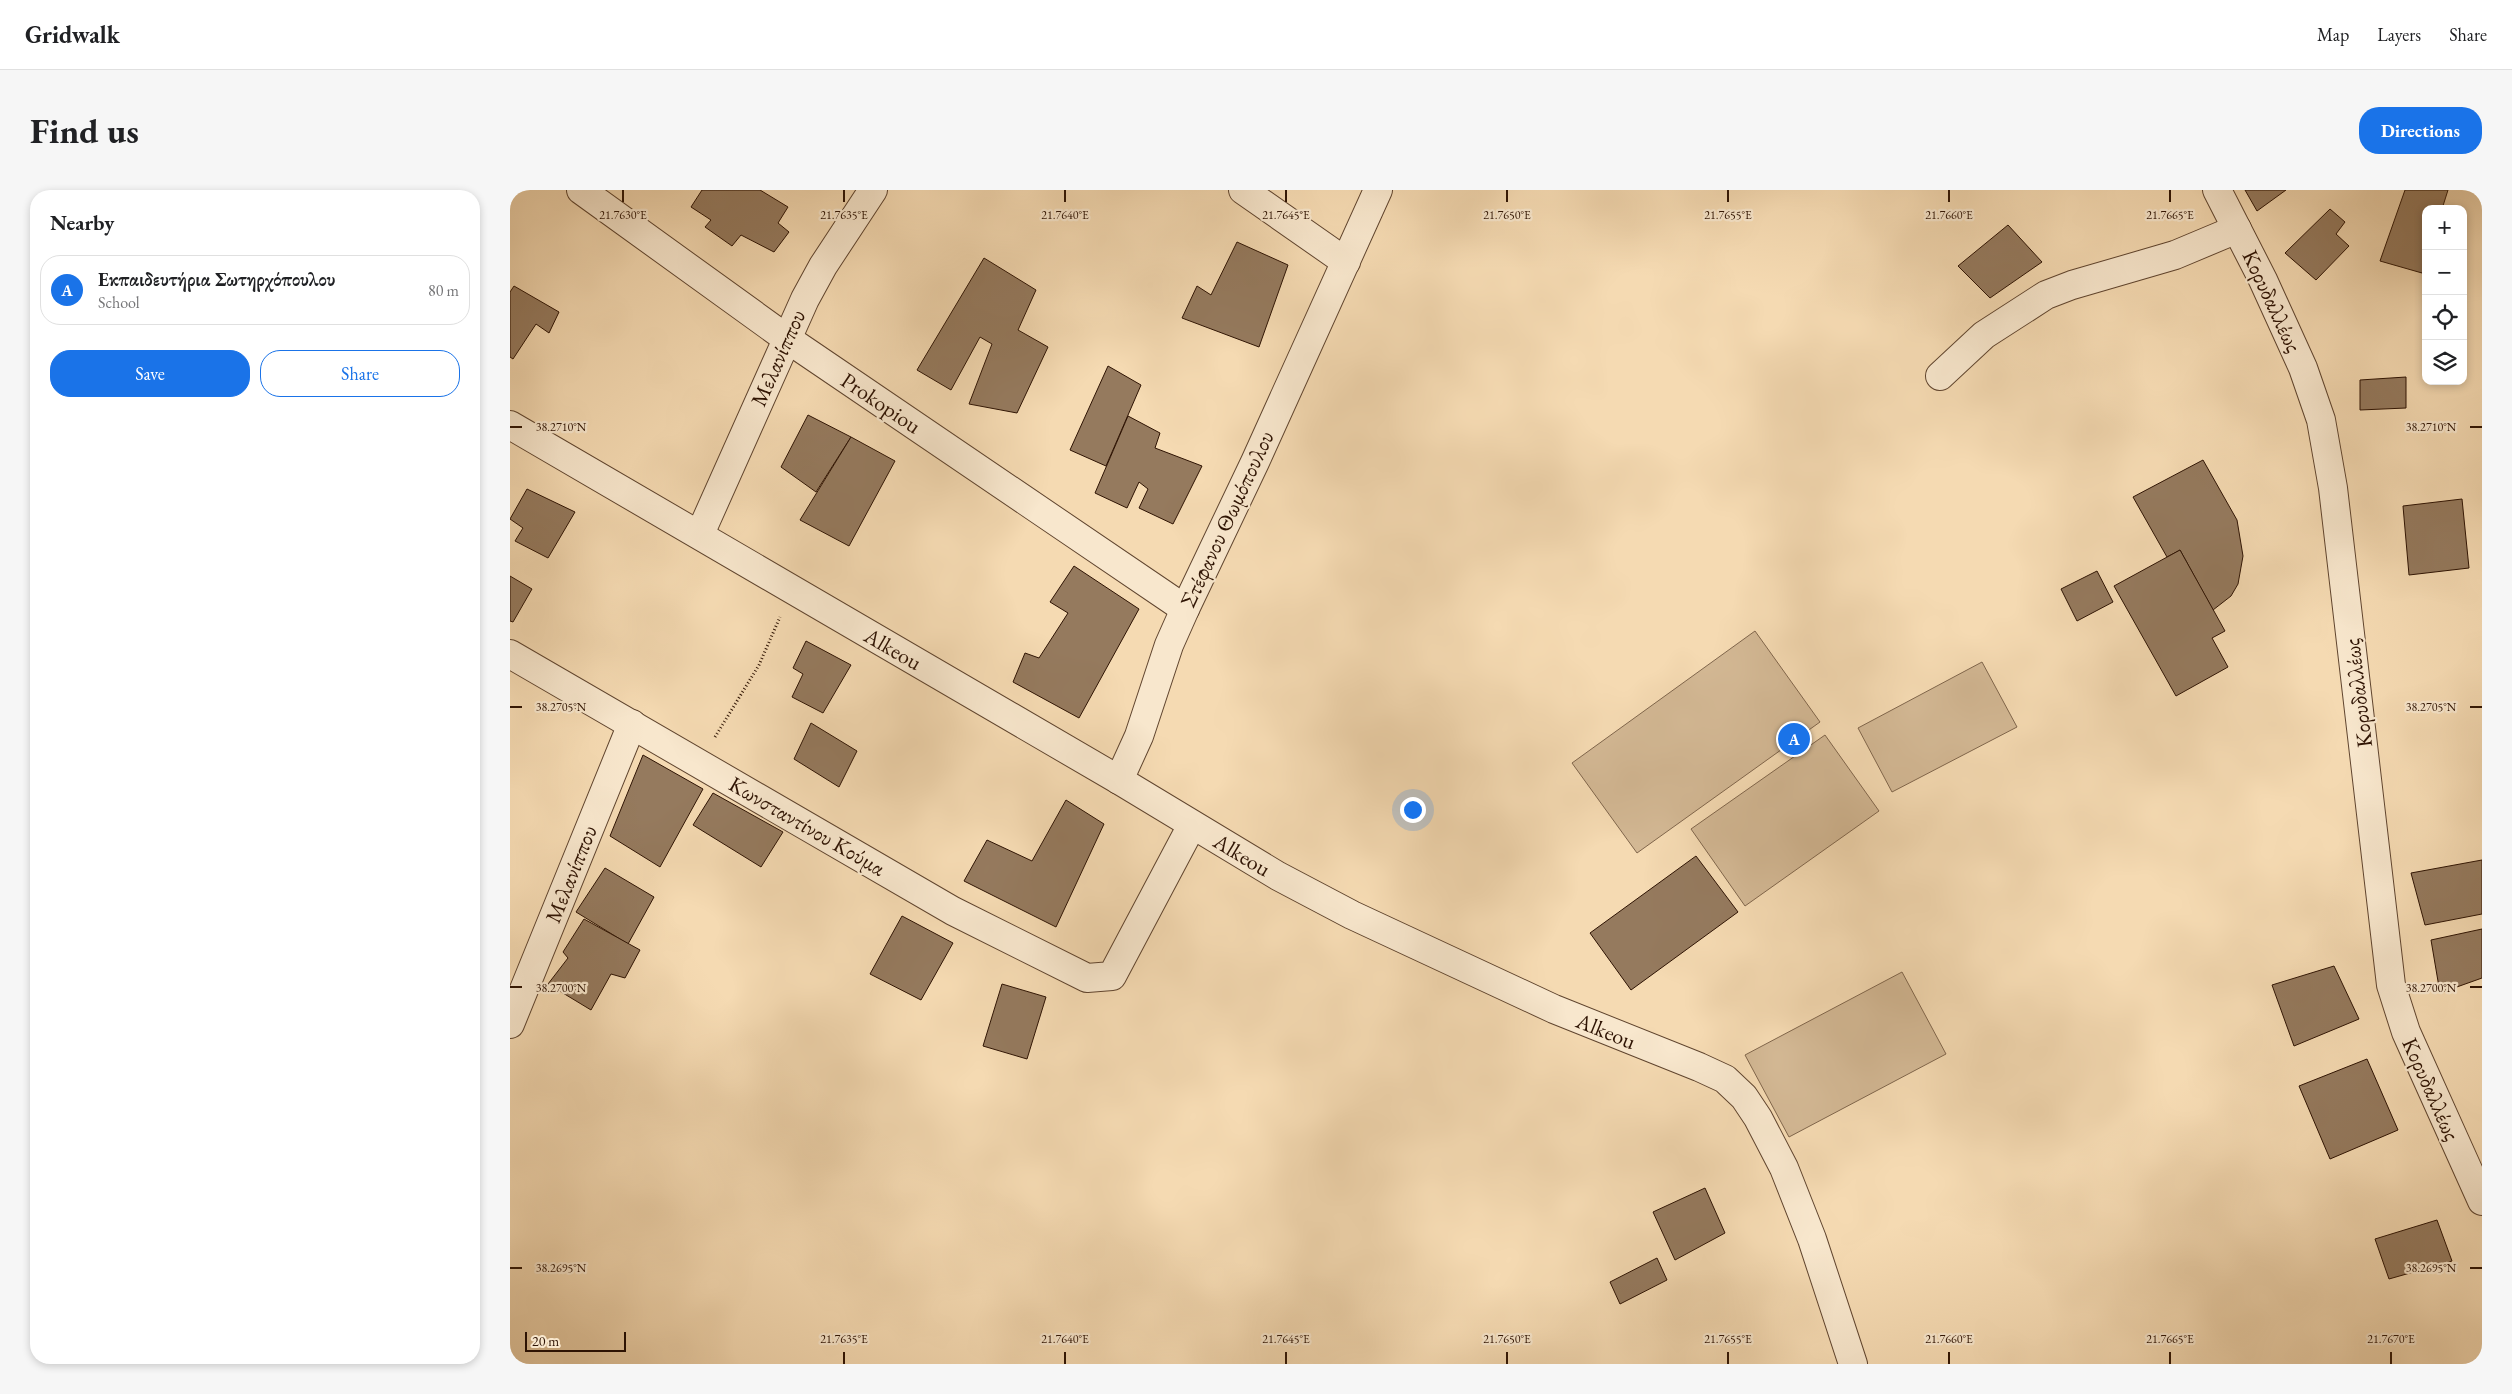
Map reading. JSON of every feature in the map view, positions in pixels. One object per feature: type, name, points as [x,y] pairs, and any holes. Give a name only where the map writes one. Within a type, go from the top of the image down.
[{"type":"street","name":"Prokopiou","points":[[581,190],[786,338],[1185,609]]},
{"type":"street","name":"Μελανίππου","points":[[700,534],[786,338],[816,278],[873,190]]},
{"type":"street","points":[[1243,190],[1346,262]]},
{"type":"street","name":"Στέφανου Θωμόπουλου","points":[[1119,780],[1139,736],[1169,645],[1378,190]]},
{"type":"street","name":"Κορυδαλλέως","points":[[2217,190],[2290,337],[2309,383],[2325,435],[2333,488],[2388,965],[2395,1002],[2433,1096],[2482,1201]]},
{"type":"street","points":[[1940,376],[1984,334],[2046,295],[2072,285],[2175,256],[2237,228]]},
{"type":"street","name":"Alkeou","points":[[510,425],[700,534],[791,590],[1119,780],[1278,876],[1352,915],[1554,1009],[1699,1066],[1725,1080],[1744,1097],[1758,1118],[1784,1168],[1812,1239],[1852,1364]]},
{"type":"street","name":"Κωνσταντίνου Κούμα","points":[[510,654],[699,762],[952,911],[1086,978],[1112,976],[1192,825]]},
{"type":"street","name":"Μελανίππου","points":[[510,1024],[632,724]]},
{"type":"path","points":[[699,762],[759,666],[791,590]]},
{"type":"shaded area","points":[[1755,631],[1820,722],[1637,853],[1572,763]]},
{"type":"shaded area","points":[[1982,662],[2017,727],[1892,792],[1858,728]]},
{"type":"shaded area","points":[[1825,735],[1879,811],[1745,906],[1691,829]]},
{"type":"shaded area","points":[[1902,972],[1946,1054],[1789,1137],[1745,1055]]},
{"type":"building","points":[[702,190],[760,190],[788,207],[778,223],[789,232],[774,252],[741,235],[732,246],[705,227],[711,220],[691,207]]},
{"type":"building","points":[[2245,190],[2286,190],[2257,211]]},
{"type":"building","points":[[2405,190],[2448,190],[2443,205],[2422,205],[2422,273],[2380,261]]},
{"type":"building","points":[[2330,209],[2345,222],[2336,234],[2349,246],[2316,280],[2285,253]]},
{"type":"building","points":[[2008,225],[2042,262],[1990,298],[1958,266]]},
{"type":"building","points":[[1237,242],[1288,265],[1259,347],[1182,318],[1197,286],[1211,295]]},
{"type":"building","points":[[984,258],[1036,290],[1018,330],[1048,347],[1017,413],[969,404],[992,344],[980,337],[951,390],[917,370]]},
{"type":"building","points":[[514,286],[559,312],[549,333],[536,324],[513,359],[510,357],[510,292]]},
{"type":"building","points":[[1108,366],[1141,385],[1106,466],[1070,450]]},
{"type":"building","points":[[2406,377],[2406,408],[2360,410],[2360,380]]},
{"type":"building","points":[[808,415],[851,437],[816,492],[781,467]]},
{"type":"building","points":[[1128,416],[1160,433],[1155,448],[1202,466],[1173,524],[1139,508],[1148,489],[1139,482],[1127,508],[1095,493]]},
{"type":"building","points":[[851,437],[895,461],[849,546],[800,520]]},
{"type":"building","points":[[2203,460],[2237,520],[2243,556],[2238,584],[2231,596],[2213,610],[2180,550],[2167,557],[2133,497]]},
{"type":"building","points":[[527,489],[575,512],[548,558],[515,541],[523,528],[510,519]]},
{"type":"building","points":[[2462,499],[2469,568],[2409,575],[2403,506]]},
{"type":"building","points":[[2180,550],[2225,631],[2212,638],[2228,667],[2176,696],[2114,586]]},
{"type":"building","points":[[1074,566],[1139,609],[1079,718],[1013,682],[1025,653],[1039,658],[1068,613],[1050,602]]},
{"type":"building","points":[[2097,571],[2113,602],[2077,621],[2061,589]]},
{"type":"building","points":[[510,576],[532,589],[513,622],[510,621]]},
{"type":"building","points":[[806,641],[851,665],[823,713],[792,697],[803,674],[793,668]]},
{"type":"building","points":[[811,723],[857,751],[839,787],[794,759]]},
{"type":"building","points":[[643,755],[703,789],[660,867],[610,836]]},
{"type":"building","points":[[713,793],[783,832],[761,867],[693,825]]},
{"type":"building","points":[[1066,800],[1104,824],[1056,927],[964,881],[987,840],[1032,861]]},
{"type":"building","points":[[1696,856],[1738,912],[1631,990],[1590,933]]},
{"type":"building","points":[[2482,860],[2482,914],[2425,925],[2411,873]]},
{"type":"building","points":[[605,868],[654,897],[628,944],[576,912]]},
{"type":"building","points":[[902,916],[953,943],[921,1000],[870,974]]},
{"type":"building","points":[[584,919],[640,950],[625,978],[611,974],[591,1010],[548,984],[568,958],[563,952]]},
{"type":"building","points":[[2482,929],[2482,978],[2440,993],[2431,940]]},
{"type":"building","points":[[2334,966],[2359,1019],[2294,1046],[2272,985]]},
{"type":"building","points":[[1002,984],[1046,997],[1027,1059],[983,1046]]},
{"type":"building","points":[[2367,1059],[2398,1130],[2330,1159],[2299,1086]]},
{"type":"building","points":[[1705,1188],[1725,1233],[1675,1260],[1653,1212]]},
{"type":"building","points":[[2437,1220],[2452,1261],[2389,1279],[2375,1239]]},
{"type":"building","points":[[1657,1258],[1667,1280],[1620,1304],[1610,1282]]},
{"type":"place","name":"Εκπαιδευτήρια Σωτηρχόπουλου","points":[[1794,739]]}]
